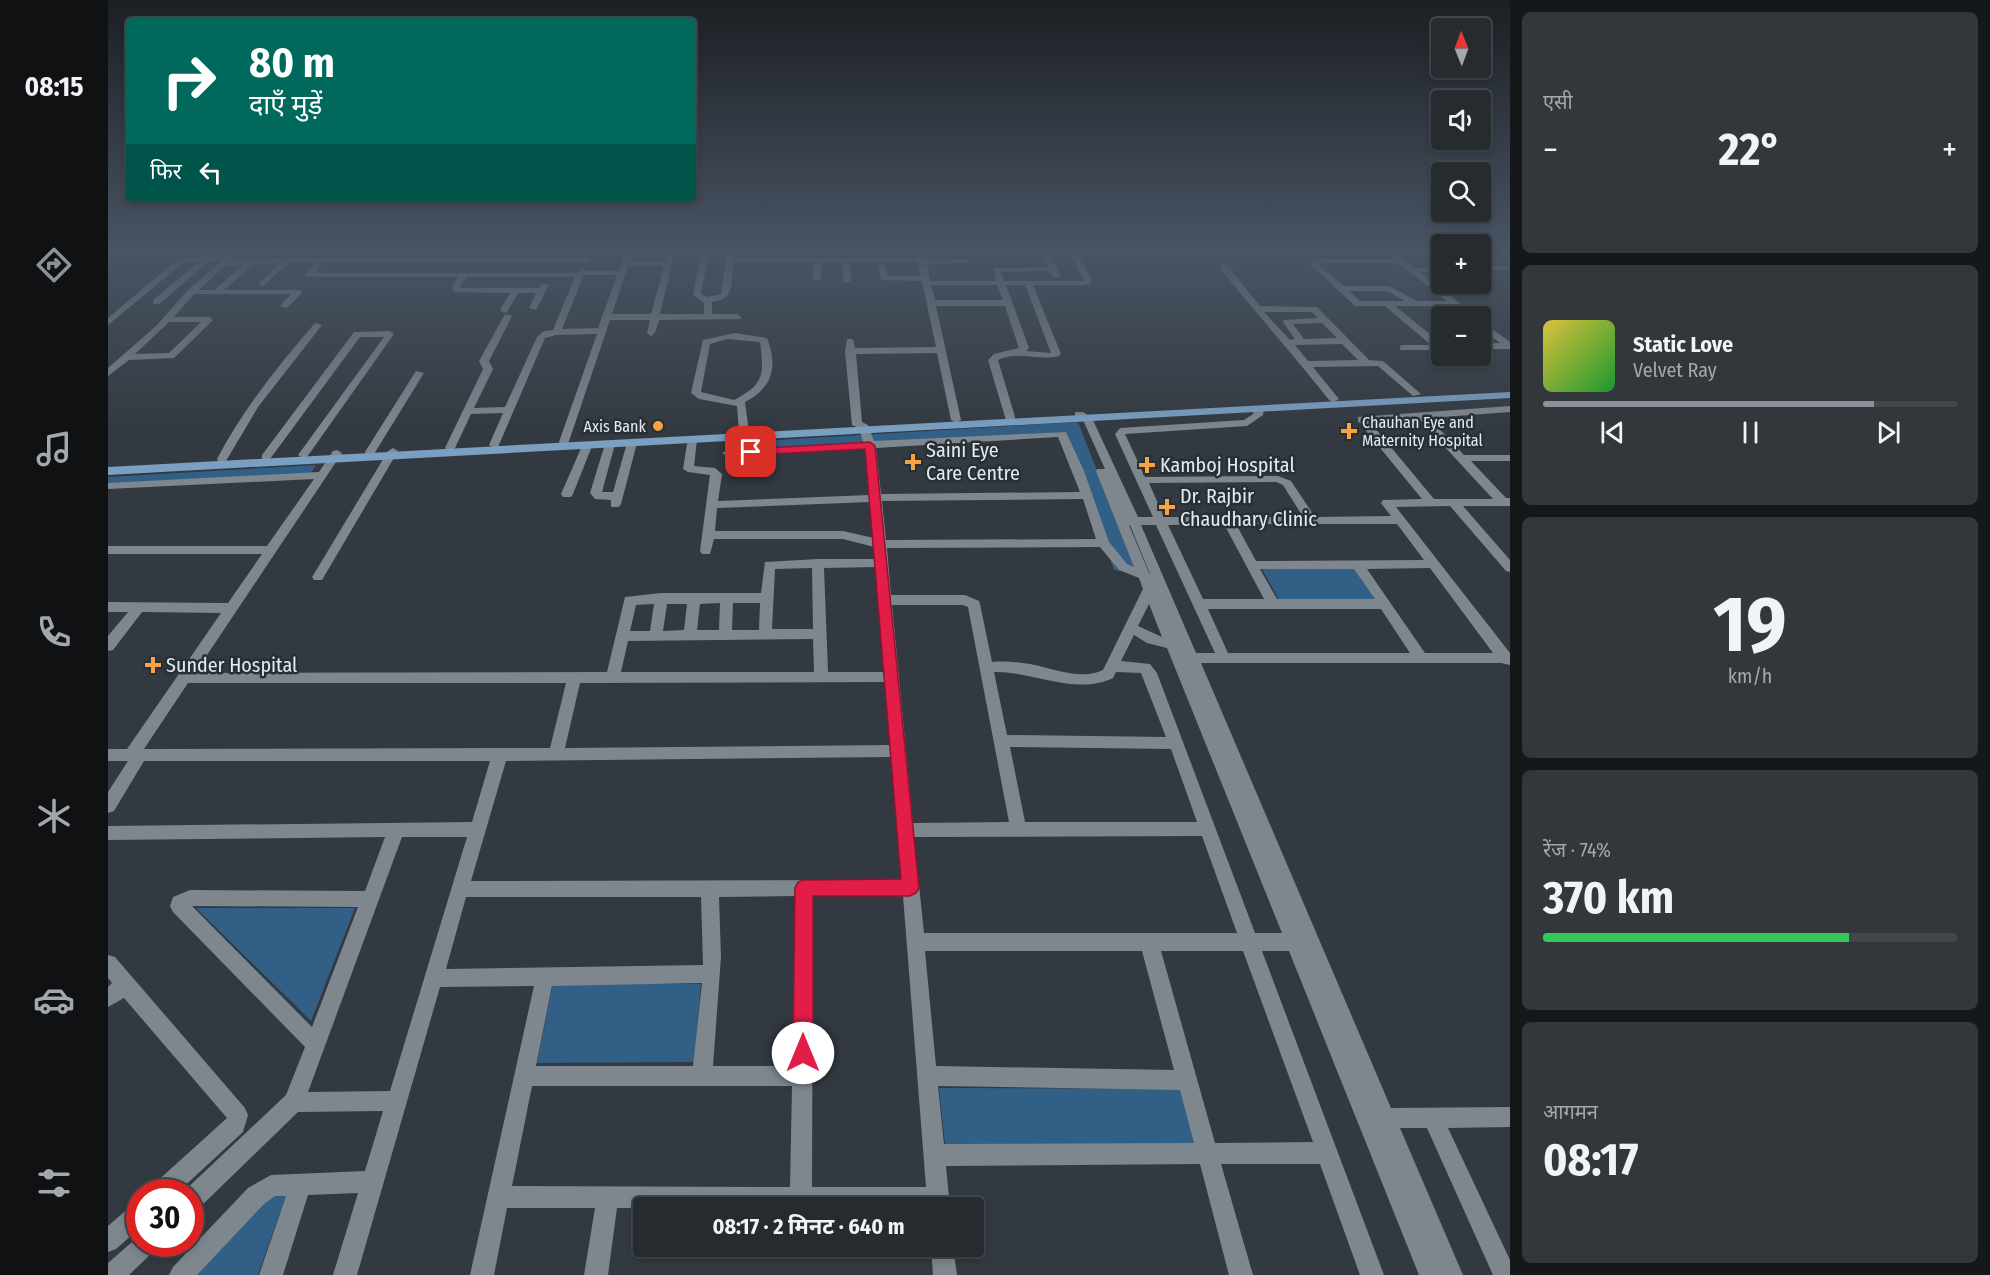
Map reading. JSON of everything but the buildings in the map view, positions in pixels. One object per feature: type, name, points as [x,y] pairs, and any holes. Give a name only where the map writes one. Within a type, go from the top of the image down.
[{"type":"main road","points":[[108,471],[391,453],[587,446],[863,431],[1510,389]]},
{"type":"main road","points":[[108,465],[303,455],[335,456],[370,452],[391,453],[494,445],[744,432],[863,431],[956,420],[1081,417],[1510,394]]},
{"type":"street","points":[[108,322],[121,312]]},
{"type":"street","points":[[108,373],[174,312]]},
{"type":"street","points":[[450,448],[488,369],[484,361],[507,312]]},
{"type":"street","points":[[556,332],[564,312]]},
{"type":"street","points":[[564,442],[608,312]]},
{"type":"street","points":[[651,333],[657,312]]},
{"type":"street","points":[[708,312],[708,317]]},
{"type":"street","points":[[933,312],[956,420]]},
{"type":"street","points":[[1010,417],[993,360],[997,356],[1024,351],[1019,312]]},
{"type":"street","points":[[1018,353],[1048,356],[1056,354],[1026,312]]},
{"type":"street","points":[[1260,312],[1334,399]]},
{"type":"street","points":[[1315,312],[1366,363]]},
{"type":"street","points":[[1396,312],[1431,340]]},
{"type":"street","points":[[606,317],[737,317]]},
{"type":"street","points":[[127,357],[171,356],[208,320],[168,319]]},
{"type":"street","points":[[1301,341],[1287,322],[1325,320]]},
{"type":"street","points":[[222,459],[255,402],[318,325]]},
{"type":"street","points":[[1292,330],[1334,330]]},
{"type":"street","points":[[494,445],[541,337],[547,333],[556,332],[601,331]]},
{"type":"street","points":[[1491,331],[1510,346]]},
{"type":"street","points":[[266,457],[357,334],[390,334],[303,455]]},
{"type":"street","points":[[737,402],[752,395],[765,383],[767,375],[764,340],[724,338],[706,342],[696,393],[702,397],[737,402],[743,407],[744,432]]},
{"type":"street","points":[[1288,342],[1345,341]]},
{"type":"street","points":[[938,1197],[882,563],[850,346],[942,350]]},
{"type":"street","points":[[1491,346],[1510,346]]},
{"type":"street","points":[[1403,348],[1431,347]]},
{"type":"street","points":[[1306,364],[1384,364],[1416,394]]},
{"type":"street","points":[[370,452],[419,373]]},
{"type":"street","points":[[1224,658],[1120,431],[1247,423],[1258,415],[1259,408]]},
{"type":"street","points":[[1430,502],[1362,419],[1510,409]]},
{"type":"street","points":[[467,411],[509,410]]},
{"type":"street","points":[[1421,415],[1507,502]]},
{"type":"street","points":[[1081,417],[1129,521],[1181,654],[1376,1118],[1451,1275]]},
{"type":"street","points":[[727,453],[863,431],[1062,434],[1087,495],[1103,543],[1123,567],[1148,582]]},
{"type":"street","points":[[692,440],[687,467],[692,470],[715,472],[706,551]]},
{"type":"street","points":[[610,444],[596,494],[616,501],[632,443]]},
{"type":"street","points":[[567,494],[587,446]]},
{"type":"street","points":[[318,577],[391,453]]},
{"type":"street","points":[[108,806],[135,755],[183,678],[335,456]]},
{"type":"street","points":[[1463,458],[1510,458]]},
{"type":"street","points":[[108,486],[322,475]]},
{"type":"street","points":[[1142,480],[1278,479],[1287,483],[1312,520]]},
{"type":"street","points":[[712,505],[874,498],[1087,495]]},
{"type":"street","points":[[1453,502],[1510,568]]},
{"type":"street","points":[[1507,502],[1387,503],[1508,660]]},
{"type":"street","points":[[1129,521],[1398,520]]},
{"type":"street","points":[[1129,521],[1148,582],[1181,654]]},
{"type":"street","points":[[1228,521],[1273,604]]},
{"type":"street","points":[[708,535],[843,535],[880,544],[1103,543]]},
{"type":"street","points":[[1493,549],[1510,549]]},
{"type":"street","points":[[108,564],[114,550],[271,550]]},
{"type":"street","points":[[818,563],[821,677]]},
{"type":"street","points":[[765,635],[769,565],[882,563]]},
{"type":"street","points":[[1252,565],[1432,564]]},
{"type":"street","points":[[1358,565],[1421,658]]},
{"type":"street","points":[[987,667],[1018,667],[1093,681],[1108,674],[1131,628],[1148,582]]},
{"type":"street","points":[[656,636],[661,598]]},
{"type":"street","points":[[690,635],[694,598]]},
{"type":"street","points":[[724,635],[727,598]]},
{"type":"street","points":[[613,677],[630,600],[766,598]]},
{"type":"street","points":[[885,600],[973,602],[1018,829]]},
{"type":"street","points":[[1199,604],[1386,604]]},
{"type":"street","points":[[108,607],[231,608]]},
{"type":"street","points":[[108,646],[139,607]]},
{"type":"street","points":[[1131,628],[1181,654],[1224,658],[1508,660]]},
{"type":"street","points":[[621,636],[819,634]]},
{"type":"street","points":[[1112,666],[1148,670],[1177,743],[1372,1275]]},
{"type":"street","points":[[556,754],[574,677]]},
{"type":"street","points":[[183,678],[891,677]]},
{"type":"street","points":[[1001,741],[1177,743]]},
{"type":"street","points":[[108,755],[500,755],[898,751]]},
{"type":"street","points":[[345,1275],[500,755]]},
{"type":"street","points":[[905,830],[1208,829]]},
{"type":"street","points":[[204,1188],[294,1102],[396,830]]},
{"type":"street","points":[[108,833],[478,830]]},
{"type":"street","points":[[702,1076],[711,974],[712,909],[709,887]]},
{"type":"street","points":[[801,1197],[804,888]]},
{"type":"street","points":[[460,889],[910,888]]},
{"type":"street","points":[[316,1045],[179,906],[179,903],[190,898],[371,899]]},
{"type":"street","points":[[915,942],[1303,942]]},
{"type":"street","points":[[1149,942],[1241,1275]]},
{"type":"street","points":[[108,964],[239,1119],[230,1131],[176,1179]]},
{"type":"street","points":[[434,978],[711,974]]},
{"type":"street","points":[[482,1275],[545,976]]},
{"type":"street","points":[[108,998],[126,985]]},
{"type":"street","points":[[524,1076],[802,1076]]},
{"type":"street","points":[[926,1076],[1187,1080]]},
{"type":"street","points":[[294,1102],[397,1101]]},
{"type":"street","points":[[1376,1118],[1510,1117]]},
{"type":"street","points":[[1376,1118],[1431,1275]]},
{"type":"street","points":[[1433,1118],[1506,1273]]},
{"type":"street","points":[[934,1155],[1327,1153]]},
{"type":"street","points":[[182,1275],[264,1190],[280,1185],[373,1182]]},
{"type":"street","points":[[270,1275],[301,1185]]},
{"type":"street","points":[[498,1197],[633,1197]]},
{"type":"street","points":[[597,1275],[608,1197]]},
{"type":"street","points":[[108,1241],[126,1225]]},
{"type":"street","points":[[112,1275],[131,1257]]},
{"type":"street","points":[[943,1257],[945,1275]]},
{"type":"shaded area","points":[[1078,422],[1137,573],[1114,570],[1066,432],[729,451],[728,443]]},
{"type":"shaded area","points":[[316,465],[308,477],[108,488],[108,477]]},
{"type":"shaded area","points":[[1356,568],[1376,599],[1279,600],[1262,569]]},
{"type":"shaded area","points":[[196,908],[355,908],[311,1021]]},
{"type":"shaded area","points":[[553,984],[701,984],[694,1062],[537,1063]]},
{"type":"shaded area","points":[[939,1088],[1180,1089],[1196,1145],[945,1145]]},
{"type":"shaded area","points":[[288,1190],[258,1275],[195,1275],[268,1191]]},
{"type":"place","name":"Axis Bank","points":[[658,426]]},
{"type":"place","name":"Chauhan Eye and Maternity Hospital","points":[[1349,431]]},
{"type":"place","name":"Saini Eye Care Centre","points":[[913,462]]},
{"type":"place","name":"Kamboj Hospital","points":[[1147,465]]},
{"type":"place","name":"Dr. Rajbir Chaudhary Clinic","points":[[1167,507]]},
{"type":"place","name":"Sunder Hospital","points":[[153,665]]},
{"type":"route","points":[[751,452],[870,446],[910,888],[804,888],[803,1053]]}]
